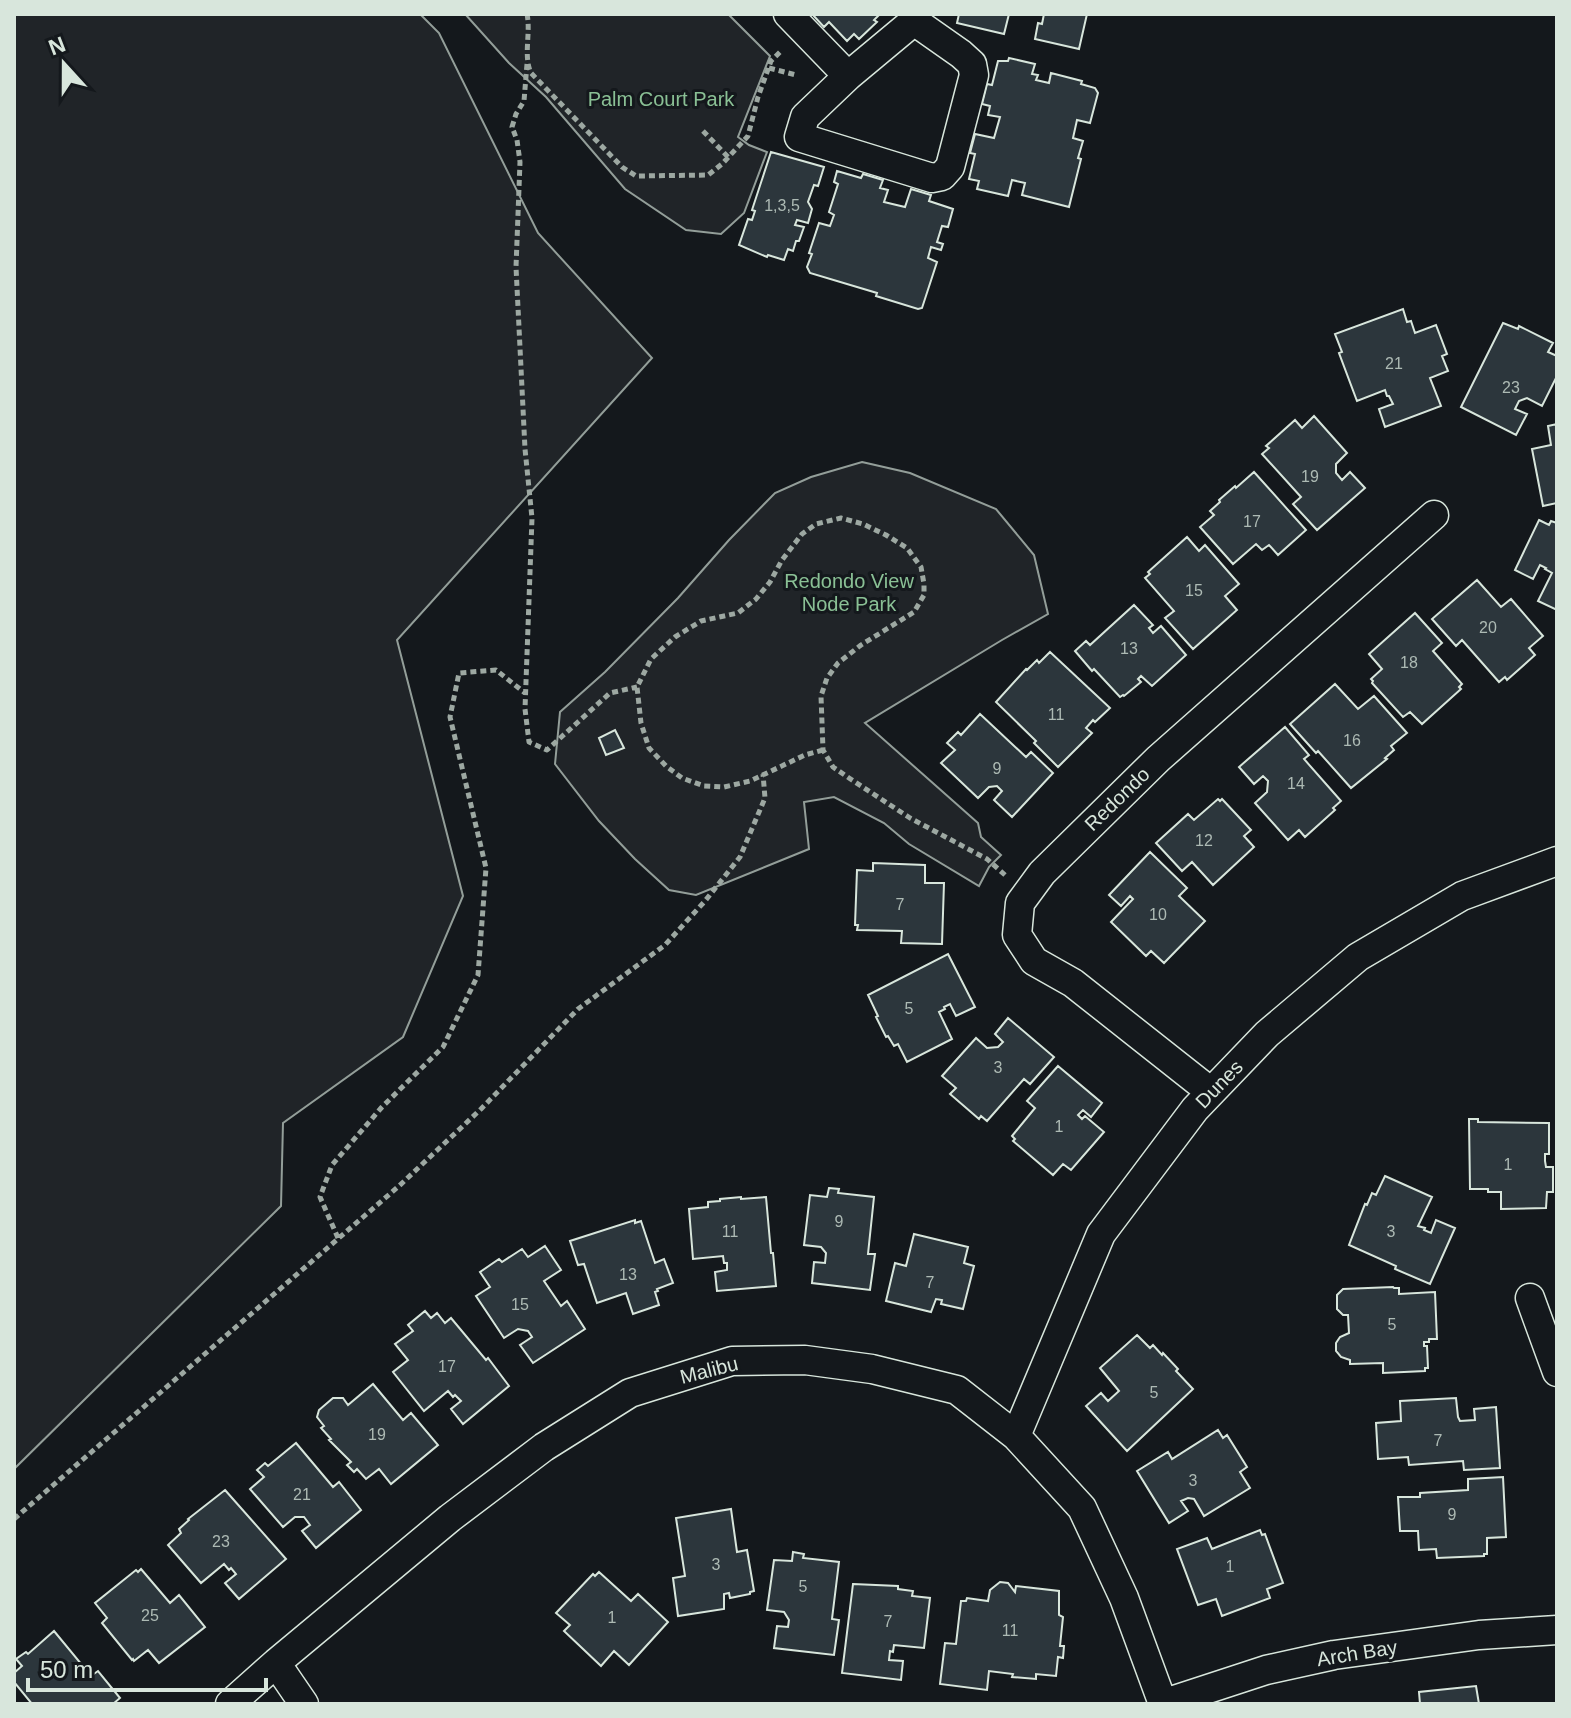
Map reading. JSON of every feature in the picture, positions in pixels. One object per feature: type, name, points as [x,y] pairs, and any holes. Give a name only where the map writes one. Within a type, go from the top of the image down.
[{"type":"street","points":[[916,18],[972,64],[974,75],[950,167],[942,176],[932,178],[799,137],[805,117],[848,76],[916,18]]},
{"type":"street","points":[[795,21],[848,76]]},
{"type":"street","name":"Redondo","points":[[1211,1092],[1073,983],[1034,961],[1017,935],[1020,903],[1042,873],[1158,759],[1434,515]]},
{"type":"street","name":"Dunes","points":[[1016,1436],[1101,1234],[1195,1109],[1267,1034],[1358,957],[1462,896],[1557,861]]},
{"type":"street","points":[[1530,1298],[1557,1372]]},
{"type":"street","name":"Malibu","points":[[230,1704],[450,1518],[544,1447],[630,1393],[732,1361],[805,1360],[872,1369],[957,1390],[1016,1436],[1082,1508],[1124,1598],[1163,1704]]},
{"type":"street","name":"Arch Bay","points":[[1163,1704],[1266,1670],[1334,1655],[1479,1635],[1557,1630]]},
{"type":"street","points":[[276,1663],[304,1704]]},
{"type":"path","points":[[527,14],[530,26],[524,101],[512,127],[520,162],[516,267],[525,449],[532,518],[525,709],[529,742],[547,750],[610,693],[637,687]]},
{"type":"path","points":[[527,64],[531,73],[622,167],[636,176],[708,175],[729,158],[748,136],[771,61],[795,21]]},
{"type":"path","points":[[769,68],[796,75]]},
{"type":"path","points":[[703,131],[729,158]]},
{"type":"path","points":[[823,750],[805,755],[750,781],[724,787],[704,786],[682,778],[649,748],[641,723],[637,687],[651,659],[675,637],[701,621],[738,613],[756,599],[770,582],[802,534],[816,524],[841,518],[863,524],[907,548],[921,567],[924,595],[914,612],[861,645],[838,663],[827,678],[821,696],[823,750],[833,767],[910,818],[987,859],[1026,894]]},
{"type":"path","points":[[339,1238],[320,1197],[332,1165],[382,1107],[443,1047],[478,975],[486,868],[450,717],[459,673],[496,670],[526,694]]},
{"type":"path","points":[[14,1519],[399,1186],[481,1109],[578,1009],[665,945],[740,857],[765,798],[763,774]]},
{"type":"green space","points":[[14,14],[420,14],[439,33],[538,233],[652,358],[397,640],[463,896],[403,1037],[283,1123],[281,1206],[14,1469]]},
{"type":"green space","name":"Palm Court Park","points":[[465,14],[728,14],[770,56],[738,137],[767,152],[744,213],[721,234],[686,230],[625,189],[546,97],[509,63]]},
{"type":"green space","name":"Redondo View Node Park","points":[[862,462],[910,473],[996,509],[1034,555],[1048,614],[865,723],[978,823],[981,837],[1001,855],[989,867],[979,886],[909,844],[884,823],[834,797],[804,802],[809,849],[696,895],[669,890],[599,821],[555,764],[560,712],[605,672],[678,598],[775,493],[811,477]]},
{"type":"building","points":[[812,14],[878,16],[874,20],[877,22],[859,39],[854,34],[847,41],[829,22],[824,27]]},
{"type":"building","points":[[959,14],[1009,14],[1004,34],[957,23]]},
{"type":"building","points":[[1044,14],[1087,14],[1079,49],[1035,39],[1038,23],[1042,24]]},
{"type":"building","points":[[1009,58],[1035,64],[1032,74],[1038,75],[1036,80],[1049,83],[1051,73],[1082,81],[1081,84],[1095,88],[1098,93],[1090,123],[1077,120],[1073,138],[1083,141],[1069,207],[1022,195],[1025,183],[1012,180],[1008,196],[977,189],[979,181],[969,179],[975,154],[970,153],[975,134],[994,138],[1000,117],[988,115],[990,106],[982,104],[987,84],[992,85],[998,61],[1008,61]]},
{"type":"building","points":[[771,152],[824,167],[818,186],[814,185],[808,202],[812,209],[808,223],[797,220],[795,225],[804,227],[793,251],[788,249],[784,260],[767,257],[739,245],[748,219],[752,220],[755,211],[752,210]]},
{"type":"building","points":[[837,171],[883,180],[880,188],[888,190],[884,202],[905,207],[911,189],[931,195],[929,201],[953,209],[948,227],[942,226],[937,242],[943,244],[941,250],[931,247],[928,258],[937,262],[922,308],[810,273],[807,267],[812,254],[809,253],[819,223],[830,226],[834,215],[829,212],[838,184],[834,182]]},
{"type":"building","points":[[1403,309],[1415,333],[1436,325],[1447,354],[1442,356],[1448,371],[1430,378],[1441,406],[1385,427],[1379,409],[1393,404],[1389,396],[1385,390],[1357,401],[1335,334]]},
{"type":"building","points":[[1503,323],[1518,329],[1519,326],[1553,343],[1548,352],[1557,356],[1557,376],[1542,406],[1527,398],[1519,401],[1515,409],[1527,414],[1516,435],[1461,407]]},
{"type":"building","points":[[1314,416],[1347,453],[1336,464],[1336,473],[1342,480],[1350,472],[1365,488],[1317,530],[1293,504],[1301,497],[1262,454],[1269,448],[1266,446],[1295,420],[1302,428]]},
{"type":"building","points":[[1557,424],[1557,503],[1543,506],[1532,449],[1551,445],[1548,426]]},
{"type":"building","points":[[1254,472],[1306,530],[1278,555],[1269,545],[1262,550],[1256,544],[1233,564],[1200,527],[1214,515],[1210,511],[1219,500]]},
{"type":"building","points":[[1539,520],[1549,525],[1551,521],[1557,523],[1557,610],[1538,601],[1552,573],[1540,565],[1533,579],[1515,570]]},
{"type":"building","points":[[1187,537],[1199,551],[1205,545],[1239,584],[1225,596],[1237,610],[1193,649],[1165,618],[1174,611],[1145,578]]},
{"type":"building","points":[[1477,580],[1501,607],[1511,599],[1543,636],[1529,648],[1535,655],[1507,680],[1505,677],[1499,682],[1462,640],[1456,646],[1432,619]]},
{"type":"building","points":[[1134,605],[1153,625],[1149,628],[1153,633],[1161,626],[1186,655],[1152,686],[1141,676],[1138,679],[1141,682],[1120,697],[1075,651],[1086,641],[1090,645]]},
{"type":"building","points":[[1415,613],[1442,643],[1433,651],[1462,684],[1461,689],[1422,724],[1410,712],[1403,717],[1372,683],[1371,679],[1382,669],[1369,654]]},
{"type":"building","points":[[1050,652],[1110,708],[1095,722],[1093,720],[1086,728],[1092,733],[1058,767],[996,702],[1026,669],[1037,660],[1039,663]]},
{"type":"building","points":[[1335,684],[1358,709],[1374,696],[1407,733],[1391,746],[1394,750],[1387,759],[1351,788],[1290,724]]},
{"type":"building","points":[[980,714],[1026,757],[1031,752],[1053,773],[1012,817],[994,800],[1002,791],[997,786],[989,787],[978,798],[941,763],[955,750],[947,743],[958,732],[961,735]]},
{"type":"building","points":[[1285,727],[1309,755],[1304,759],[1341,801],[1305,837],[1299,830],[1288,840],[1255,803],[1267,792],[1268,781],[1263,776],[1254,784],[1239,767]]},
{"type":"building","points":[[615,730],[624,748],[606,755],[599,738]]},
{"type":"building","points":[[1222,799],[1251,830],[1244,836],[1254,847],[1213,885],[1192,862],[1182,871],[1156,843],[1188,814],[1194,820]]},
{"type":"building","points":[[1150,852],[1187,888],[1179,896],[1205,921],[1164,963],[1151,951],[1146,956],[1111,922],[1133,899],[1130,896],[1121,906],[1109,895]]},
{"type":"building","points":[[873,863],[925,865],[925,883],[944,883],[942,944],[901,943],[902,931],[857,930],[857,870],[873,871]]},
{"type":"building","points":[[948,954],[975,1007],[956,1016],[950,1004],[944,1007],[939,1012],[952,1039],[907,1062],[898,1044],[894,1046],[886,1037],[868,995]]},
{"type":"building","points":[[1008,1018],[1054,1057],[1030,1084],[1024,1079],[987,1121],[981,1116],[979,1119],[950,1094],[956,1088],[942,1076],[976,1038],[987,1048],[998,1047],[1003,1042],[995,1034]]},
{"type":"building","points":[[1058,1066],[1102,1103],[1091,1117],[1083,1110],[1078,1115],[1082,1119],[1085,1116],[1104,1132],[1071,1170],[1063,1164],[1053,1175],[1013,1141],[1012,1136],[1035,1108],[1027,1101]]},
{"type":"building","points":[[1469,1119],[1478,1119],[1478,1122],[1549,1123],[1549,1154],[1545,1154],[1545,1161],[1546,1167],[1553,1167],[1553,1192],[1547,1192],[1546,1208],[1501,1209],[1501,1192],[1470,1189]]},
{"type":"building","points":[[1385,1176],[1432,1197],[1418,1226],[1431,1233],[1436,1220],[1455,1228],[1430,1284],[1349,1245],[1365,1204],[1372,1193],[1376,1195]]},
{"type":"building","points":[[829,1188],[839,1189],[838,1193],[874,1197],[868,1254],[875,1254],[870,1290],[812,1283],[814,1262],[825,1263],[826,1253],[821,1247],[804,1245],[810,1195],[827,1197]]},
{"type":"building","points":[[766,1197],[776,1286],[717,1291],[715,1272],[727,1270],[727,1263],[724,1263],[723,1256],[693,1259],[689,1209],[708,1207],[708,1202],[720,1199]]},
{"type":"building","points":[[635,1220],[635,1223],[641,1221],[655,1263],[664,1259],[673,1283],[655,1292],[659,1305],[633,1314],[626,1293],[597,1303],[584,1264],[578,1265],[570,1241]]},
{"type":"building","points":[[914,1234],[968,1247],[964,1263],[974,1266],[963,1309],[941,1304],[942,1300],[936,1299],[931,1312],[886,1301],[895,1263],[906,1266]]},
{"type":"building","points":[[545,1246],[561,1270],[544,1281],[561,1306],[567,1301],[585,1329],[533,1363],[520,1345],[532,1337],[528,1331],[518,1329],[504,1338],[476,1296],[490,1287],[480,1272],[522,1249],[528,1257]]},
{"type":"building","points":[[1399,1288],[1399,1294],[1435,1292],[1437,1339],[1424,1342],[1428,1368],[1425,1371],[1383,1373],[1383,1363],[1350,1364],[1350,1360],[1336,1351],[1340,1337],[1349,1333],[1348,1315],[1337,1309],[1337,1295],[1343,1289]]},
{"type":"building","points":[[425,1311],[431,1318],[437,1313],[445,1323],[451,1318],[509,1386],[463,1424],[451,1409],[461,1401],[455,1395],[453,1397],[448,1391],[424,1411],[393,1372],[408,1360],[395,1344],[413,1331],[408,1325]]},
{"type":"building","points":[[1137,1335],[1150,1348],[1153,1345],[1163,1353],[1193,1389],[1127,1451],[1086,1406],[1101,1393],[1108,1401],[1119,1391],[1100,1368]]},
{"type":"building","points":[[373,1384],[403,1420],[411,1413],[438,1445],[391,1484],[379,1469],[366,1479],[357,1469],[354,1472],[347,1465],[351,1462],[329,1440],[317,1417],[319,1410],[333,1398],[343,1398],[348,1405]]},
{"type":"building","points":[[1456,1398],[1460,1421],[1475,1420],[1474,1409],[1496,1407],[1500,1468],[1464,1470],[1463,1461],[1409,1465],[1408,1457],[1378,1459],[1376,1423],[1401,1421],[1400,1401]]},
{"type":"building","points":[[1218,1430],[1223,1438],[1227,1435],[1247,1467],[1240,1472],[1250,1488],[1204,1516],[1194,1499],[1181,1501],[1188,1511],[1169,1523],[1137,1471],[1168,1452],[1172,1459]]},
{"type":"building","points":[[296,1443],[333,1487],[339,1482],[361,1510],[316,1548],[302,1531],[310,1525],[304,1517],[295,1517],[283,1527],[250,1489],[264,1477],[257,1470],[265,1463],[268,1466]]},
{"type":"building","points":[[1503,1477],[1506,1537],[1487,1538],[1487,1554],[1484,1556],[1437,1558],[1436,1549],[1419,1550],[1418,1531],[1400,1531],[1398,1497],[1468,1490],[1468,1479]]},
{"type":"building","points":[[225,1490],[286,1559],[239,1599],[225,1583],[236,1574],[231,1568],[229,1570],[224,1564],[201,1583],[168,1545],[181,1533],[179,1529],[188,1519]]},
{"type":"building","points":[[731,1509],[737,1552],[747,1550],[754,1591],[730,1598],[729,1593],[724,1594],[724,1609],[678,1616],[673,1578],[685,1576],[676,1518]]},
{"type":"building","points":[[1260,1530],[1262,1535],[1265,1534],[1283,1583],[1267,1589],[1270,1598],[1222,1616],[1216,1599],[1198,1605],[1177,1549],[1207,1538],[1212,1549]]},
{"type":"building","points":[[793,1552],[804,1554],[803,1558],[839,1562],[832,1619],[839,1620],[834,1655],[774,1648],[777,1626],[788,1627],[789,1620],[784,1612],[767,1610],[774,1560],[792,1561]]},
{"type":"building","points":[[141,1569],[170,1603],[179,1595],[205,1627],[159,1663],[148,1650],[132,1660],[102,1623],[107,1618],[95,1603]]},
{"type":"building","points":[[599,1572],[631,1601],[638,1594],[668,1622],[629,1665],[614,1651],[601,1666],[564,1631],[570,1625],[556,1613],[593,1574],[595,1576]]},
{"type":"building","points":[[1000,1582],[1008,1583],[1015,1592],[1016,1586],[1059,1591],[1059,1615],[1063,1617],[1060,1646],[1064,1646],[1063,1658],[1058,1657],[1056,1676],[1036,1674],[1036,1679],[989,1671],[987,1690],[940,1684],[945,1643],[956,1644],[961,1601],[967,1598],[988,1601],[990,1590]]},
{"type":"building","points":[[853,1584],[898,1586],[898,1589],[913,1591],[912,1596],[930,1598],[924,1648],[894,1645],[893,1652],[890,1651],[889,1660],[903,1661],[901,1680],[842,1673]]},
{"type":"building","points":[[54,1631],[91,1676],[98,1671],[120,1698],[113,1704],[32,1704],[14,1682],[14,1673],[22,1666],[16,1659],[26,1652],[28,1654]]},
{"type":"building","points":[[1476,1686],[1479,1704],[1420,1704],[1419,1692]]}]
